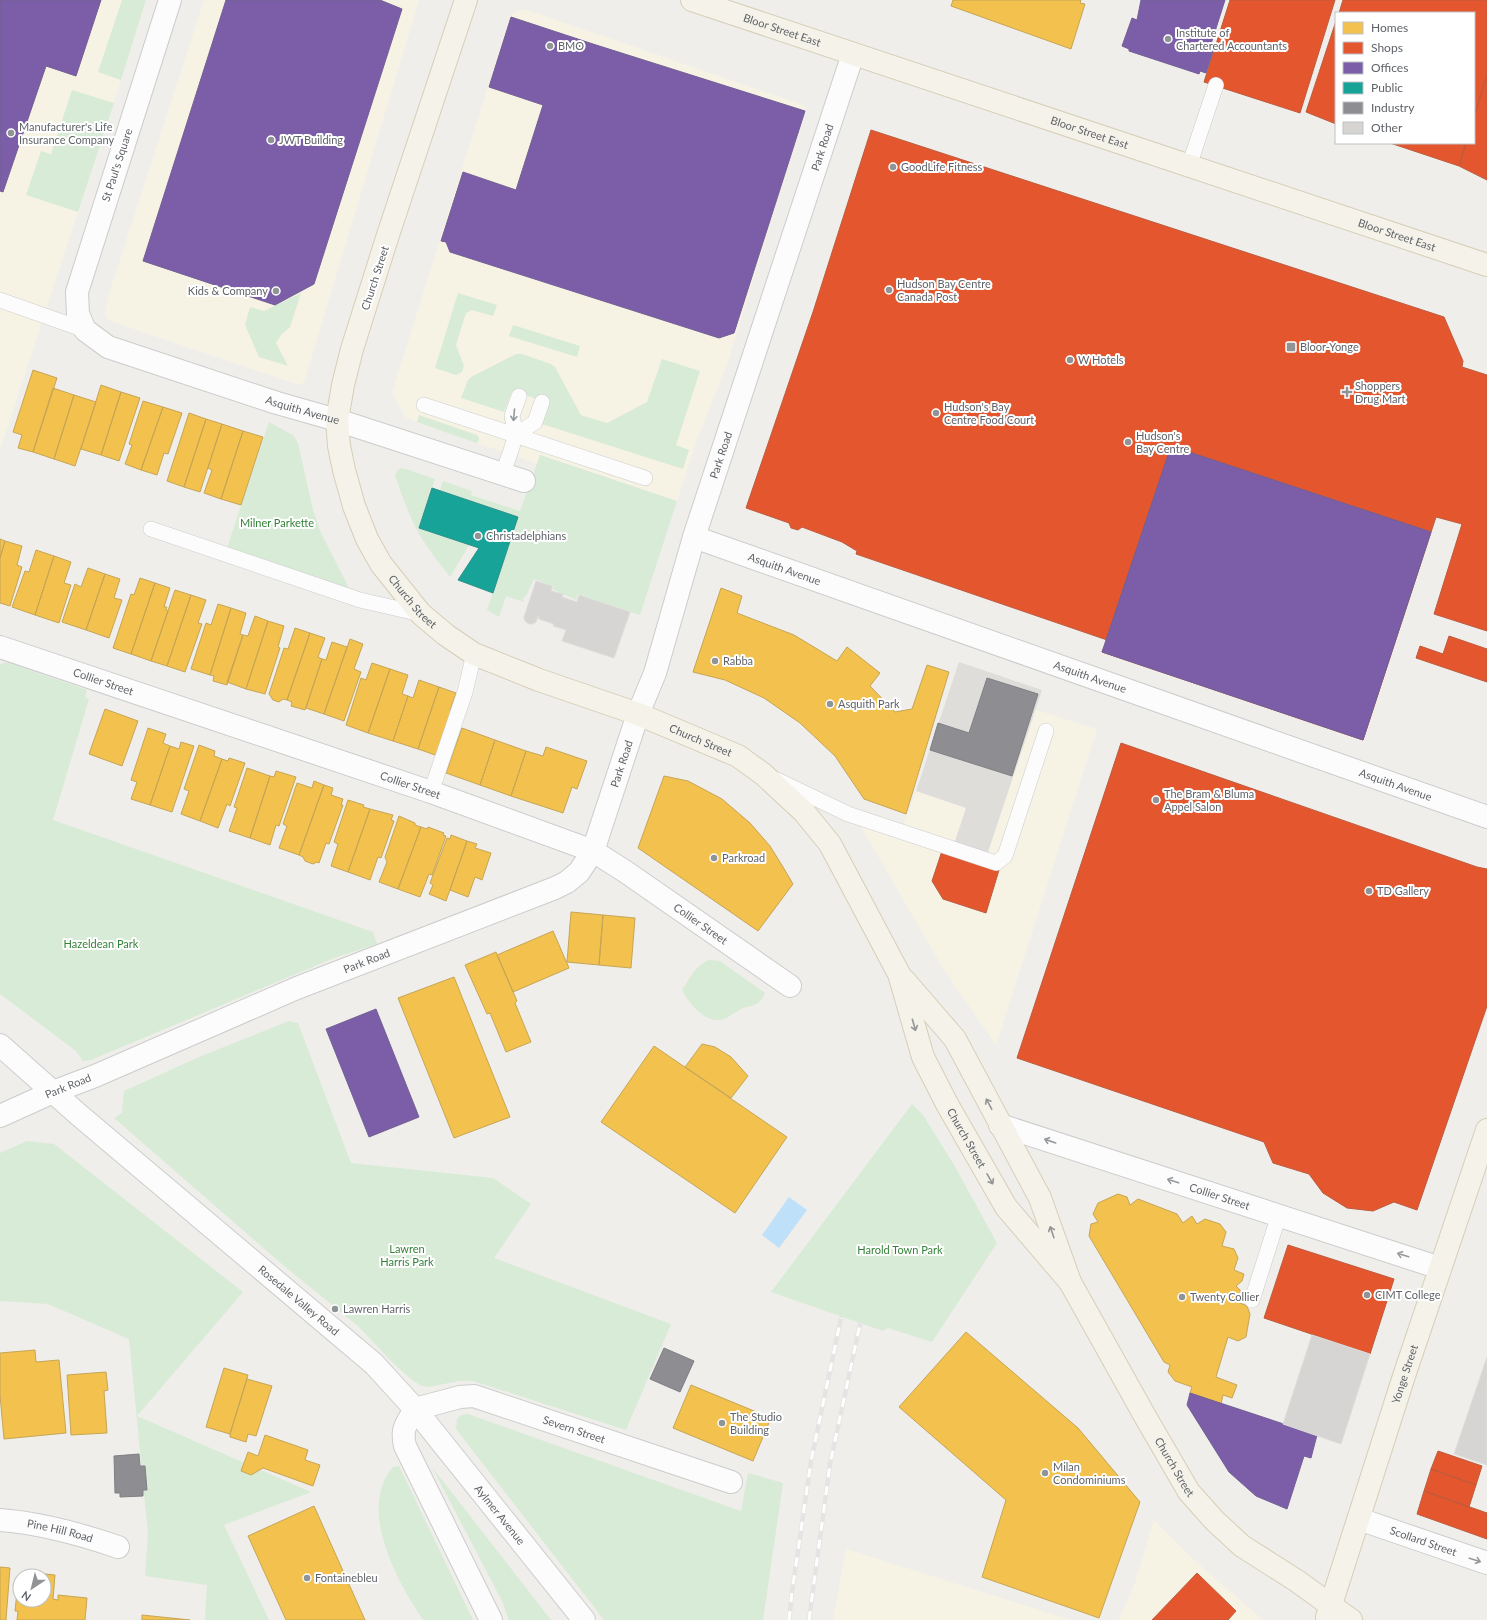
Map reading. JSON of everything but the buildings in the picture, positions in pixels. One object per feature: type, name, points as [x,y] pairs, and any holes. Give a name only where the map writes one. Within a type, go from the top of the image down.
[{"type":"main road","name":"Church Street","points":[[466,0],[352,349],[343,385],[337,420],[340,446],[344,470],[354,506],[367,539],[381,564],[421,614],[446,635],[474,654],[539,680],[638,714],[738,756],[763,774],[804,812],[830,844],[900,974],[955,1039],[1040,1198],[1070,1282],[1146,1418],[1190,1492],[1215,1521],[1242,1546],[1329,1613],[1351,1620]]},
{"type":"main road","name":"Bloor Street East","points":[[692,0],[1487,265]]},
{"type":"main road","name":"Church Street","points":[[900,974],[923,1058],[947,1104],[1006,1207],[1070,1282]]},
{"type":"main road","name":"Yonge Street","points":[[1329,1613],[1350,1543],[1440,1268],[1483,1157],[1487,1130]]},
{"type":"street","name":"St Paul's Square","points":[[85,330],[78,314],[77,292],[170,0]]},
{"type":"street","name":"Park Road","points":[[0,1116],[52,1092],[95,1076],[297,988],[556,888],[567,882],[579,872],[593,851],[638,714],[655,673],[694,537],[853,54]]},
{"type":"street","name":"Asquith Avenue","points":[[85,330],[108,347],[276,403],[337,420],[524,481]]},
{"type":"street","name":"Asquith Avenue","points":[[694,537],[1487,817]]},
{"type":"street","name":"Collier Street","points":[[0,647],[431,792],[593,851],[626,872],[790,986]]},
{"type":"street","name":"Rosedale Valley Road","points":[[0,1045],[52,1092],[374,1364],[415,1409]]},
{"type":"street","name":"Collier Street","points":[[1000,1124],[1440,1268]]},
{"type":"street","name":"Severn Street","points":[[415,1409],[460,1397],[474,1396],[731,1482]]},
{"type":"street","points":[[415,1409],[402,1434],[405,1446],[491,1620]]},
{"type":"street","name":"Aylmer Avenue","points":[[415,1409],[584,1620]]},
{"type":"street","name":"Scollard Street","points":[[1359,1519],[1487,1563]]},
{"type":"street","name":"Pine Hill Road","points":[[0,1520],[24,1522],[46,1527],[85,1536],[118,1547]]},
{"type":"lane","points":[[1189,166],[1216,85]]},
{"type":"lane","points":[[0,300],[85,330]]},
{"type":"lane","points":[[503,474],[516,435],[512,416],[519,396]]},
{"type":"lane","points":[[516,435],[535,422],[542,402]]},
{"type":"lane","points":[[424,405],[645,478]]},
{"type":"lane","points":[[151,529],[360,600],[421,614]]},
{"type":"lane","points":[[431,792],[465,692],[474,654]]},
{"type":"lane","points":[[763,774],[848,814],[996,862],[1005,856],[1046,731]]},
{"type":"lane","points":[[1252,1300],[1279,1215]]},
{"type":"shaded area","points":[[0,0],[146,0],[0,450]]},
{"type":"shaded area","name":"JWT Building","points":[[204,0],[419,0],[305,379],[302,384],[299,385],[113,322],[107,318],[105,312],[109,294]]},
{"type":"shaded area","points":[[524,9],[806,106],[727,365],[697,440],[677,501],[541,455],[538,464],[406,418],[392,393],[510,16],[515,12]]},
{"type":"shaded area","points":[[959,662],[1042,690],[987,855],[954,844],[966,808],[916,791]]},
{"type":"shaded area","points":[[1036,710],[1097,729],[996,1045],[944,970],[852,811],[903,826],[916,791],[967,808],[987,854]]},
{"type":"shaded area","points":[[1154,1520],[1193,1559],[1263,1620],[1119,1620],[1135,1583]]},
{"type":"shaded area","points":[[846,1549],[1071,1620],[833,1620]]},
{"type":"green space","points":[[122,0],[146,0],[121,80],[98,72]]},
{"type":"green space","points":[[72,90],[114,103],[78,212],[26,195],[41,151],[51,154]]},
{"type":"green space","points":[[301,293],[290,327],[281,335],[276,343],[288,366],[259,357],[245,325],[250,307],[264,311]]},
{"type":"green space","points":[[458,293],[497,305],[493,316],[472,310],[466,313],[456,345],[464,366],[462,372],[456,375],[435,368]]},
{"type":"green space","points":[[513,325],[580,346],[577,357],[509,336]]},
{"type":"green space","points":[[516,354],[522,354],[551,364],[555,367],[581,415],[607,423],[647,402],[662,359],[700,371],[676,445],[689,450],[683,469],[542,424],[549,403],[512,391],[504,412],[461,398],[468,380],[471,377]]},
{"type":"green space","points":[[419,415],[477,435],[479,441],[476,443],[417,422]]},
{"type":"green space","name":"Milner Parkette","points":[[269,422],[293,435],[298,443],[313,510],[321,533],[350,590],[227,548]]},
{"type":"green space","points":[[540,455],[677,501],[640,615],[578,594],[576,600],[552,589],[553,586],[534,579],[526,596],[523,598],[524,602],[506,596],[499,617],[487,610],[518,517],[440,490],[443,481],[472,491],[471,495],[520,511]]},
{"type":"green space","points":[[401,468],[435,479],[419,528],[469,545],[450,577],[423,541],[410,515],[395,475]]},
{"type":"green space","name":"Hazeldean Park","points":[[3,663],[9,663],[87,690],[85,697],[89,699],[53,820],[373,932],[377,944],[334,958],[91,1060],[83,1061],[76,1051],[0,994],[0,665]]},
{"type":"green space","points":[[709,960],[720,961],[765,993],[763,998],[758,1003],[741,1009],[722,1020],[707,1018],[688,1000],[682,990],[700,965]]},
{"type":"green space","name":"Lawren Harris Park","points":[[289,1021],[298,1023],[351,1163],[493,1178],[531,1204],[494,1258],[671,1324],[626,1430],[473,1381],[459,1381],[429,1387],[422,1386],[412,1380],[392,1362],[358,1326],[283,1265],[114,1118],[122,1113],[124,1091],[199,1057]]},
{"type":"green space","name":"Harold Town Park","points":[[912,1104],[923,1115],[954,1165],[997,1243],[932,1342],[888,1328],[883,1331],[771,1292]]},
{"type":"green space","points":[[27,1141],[54,1144],[243,1292],[137,1416],[311,1492],[224,1525],[269,1620],[205,1620],[207,1585],[145,1576],[148,1534],[129,1339],[48,1304],[0,1301],[0,1153]]},
{"type":"green space","points":[[468,1414],[741,1511],[748,1473],[783,1483],[763,1620],[604,1620],[456,1429],[457,1419],[461,1415]]},
{"type":"green space","points":[[399,1466],[473,1620],[423,1620],[402,1586],[385,1545],[380,1524],[379,1503],[383,1484],[393,1467]]},
{"type":"green space","points":[[432,1467],[551,1620],[509,1620],[502,1601]]},
{"type":"water","points":[[789,1197],[807,1210],[779,1248],[762,1235]]},
{"type":"railway","points":[[789,1620],[811,1461],[841,1318]]},
{"type":"railway","points":[[809,1620],[830,1464],[860,1324]]},
{"type":"place","name":"Institute of Chartered Accountants","points":[[1168,39]]},
{"type":"place","name":"BMO","points":[[550,46]]},
{"type":"place","name":"Manufacturer's Life Insurance Company","points":[[11,133]]},
{"type":"place","name":"JWT Building","points":[[271,140]]},
{"type":"place","name":"GoodLife Fitness","points":[[893,167]]},
{"type":"place","name":"Hudson Bay Centre Canada Post","points":[[889,290]]},
{"type":"place","name":"Kids & Company","points":[[276,291]]},
{"type":"place","name":"Bloor-Yonge","points":[[1291,347]]},
{"type":"place","name":"W Hotels","points":[[1070,360]]},
{"type":"place","name":"Shoppers Drug Mart","points":[[1347,392]]},
{"type":"place","name":"Hudson's Bay Centre Food Court","points":[[936,413]]},
{"type":"place","name":"Hudson's Bay Centre","points":[[1128,442]]},
{"type":"place","name":"Christadelphians","points":[[478,536]]},
{"type":"place","name":"Rabba","points":[[715,661]]},
{"type":"place","name":"Asquith Park","points":[[830,704]]},
{"type":"place","name":"The Bram & Bluma Appel Salon","points":[[1156,800]]},
{"type":"place","name":"Parkroad","points":[[714,858]]},
{"type":"place","name":"TD Gallery","points":[[1369,891]]},
{"type":"place","name":"CIMT College","points":[[1367,1295]]},
{"type":"place","name":"Twenty Collier","points":[[1182,1297]]},
{"type":"place","name":"Lawren Harris","points":[[335,1309]]},
{"type":"place","name":"The Studio Building","points":[[722,1423]]},
{"type":"place","name":"Milan Condominiums","points":[[1045,1473]]},
{"type":"place","name":"Fontainebleu","points":[[307,1578]]}]
